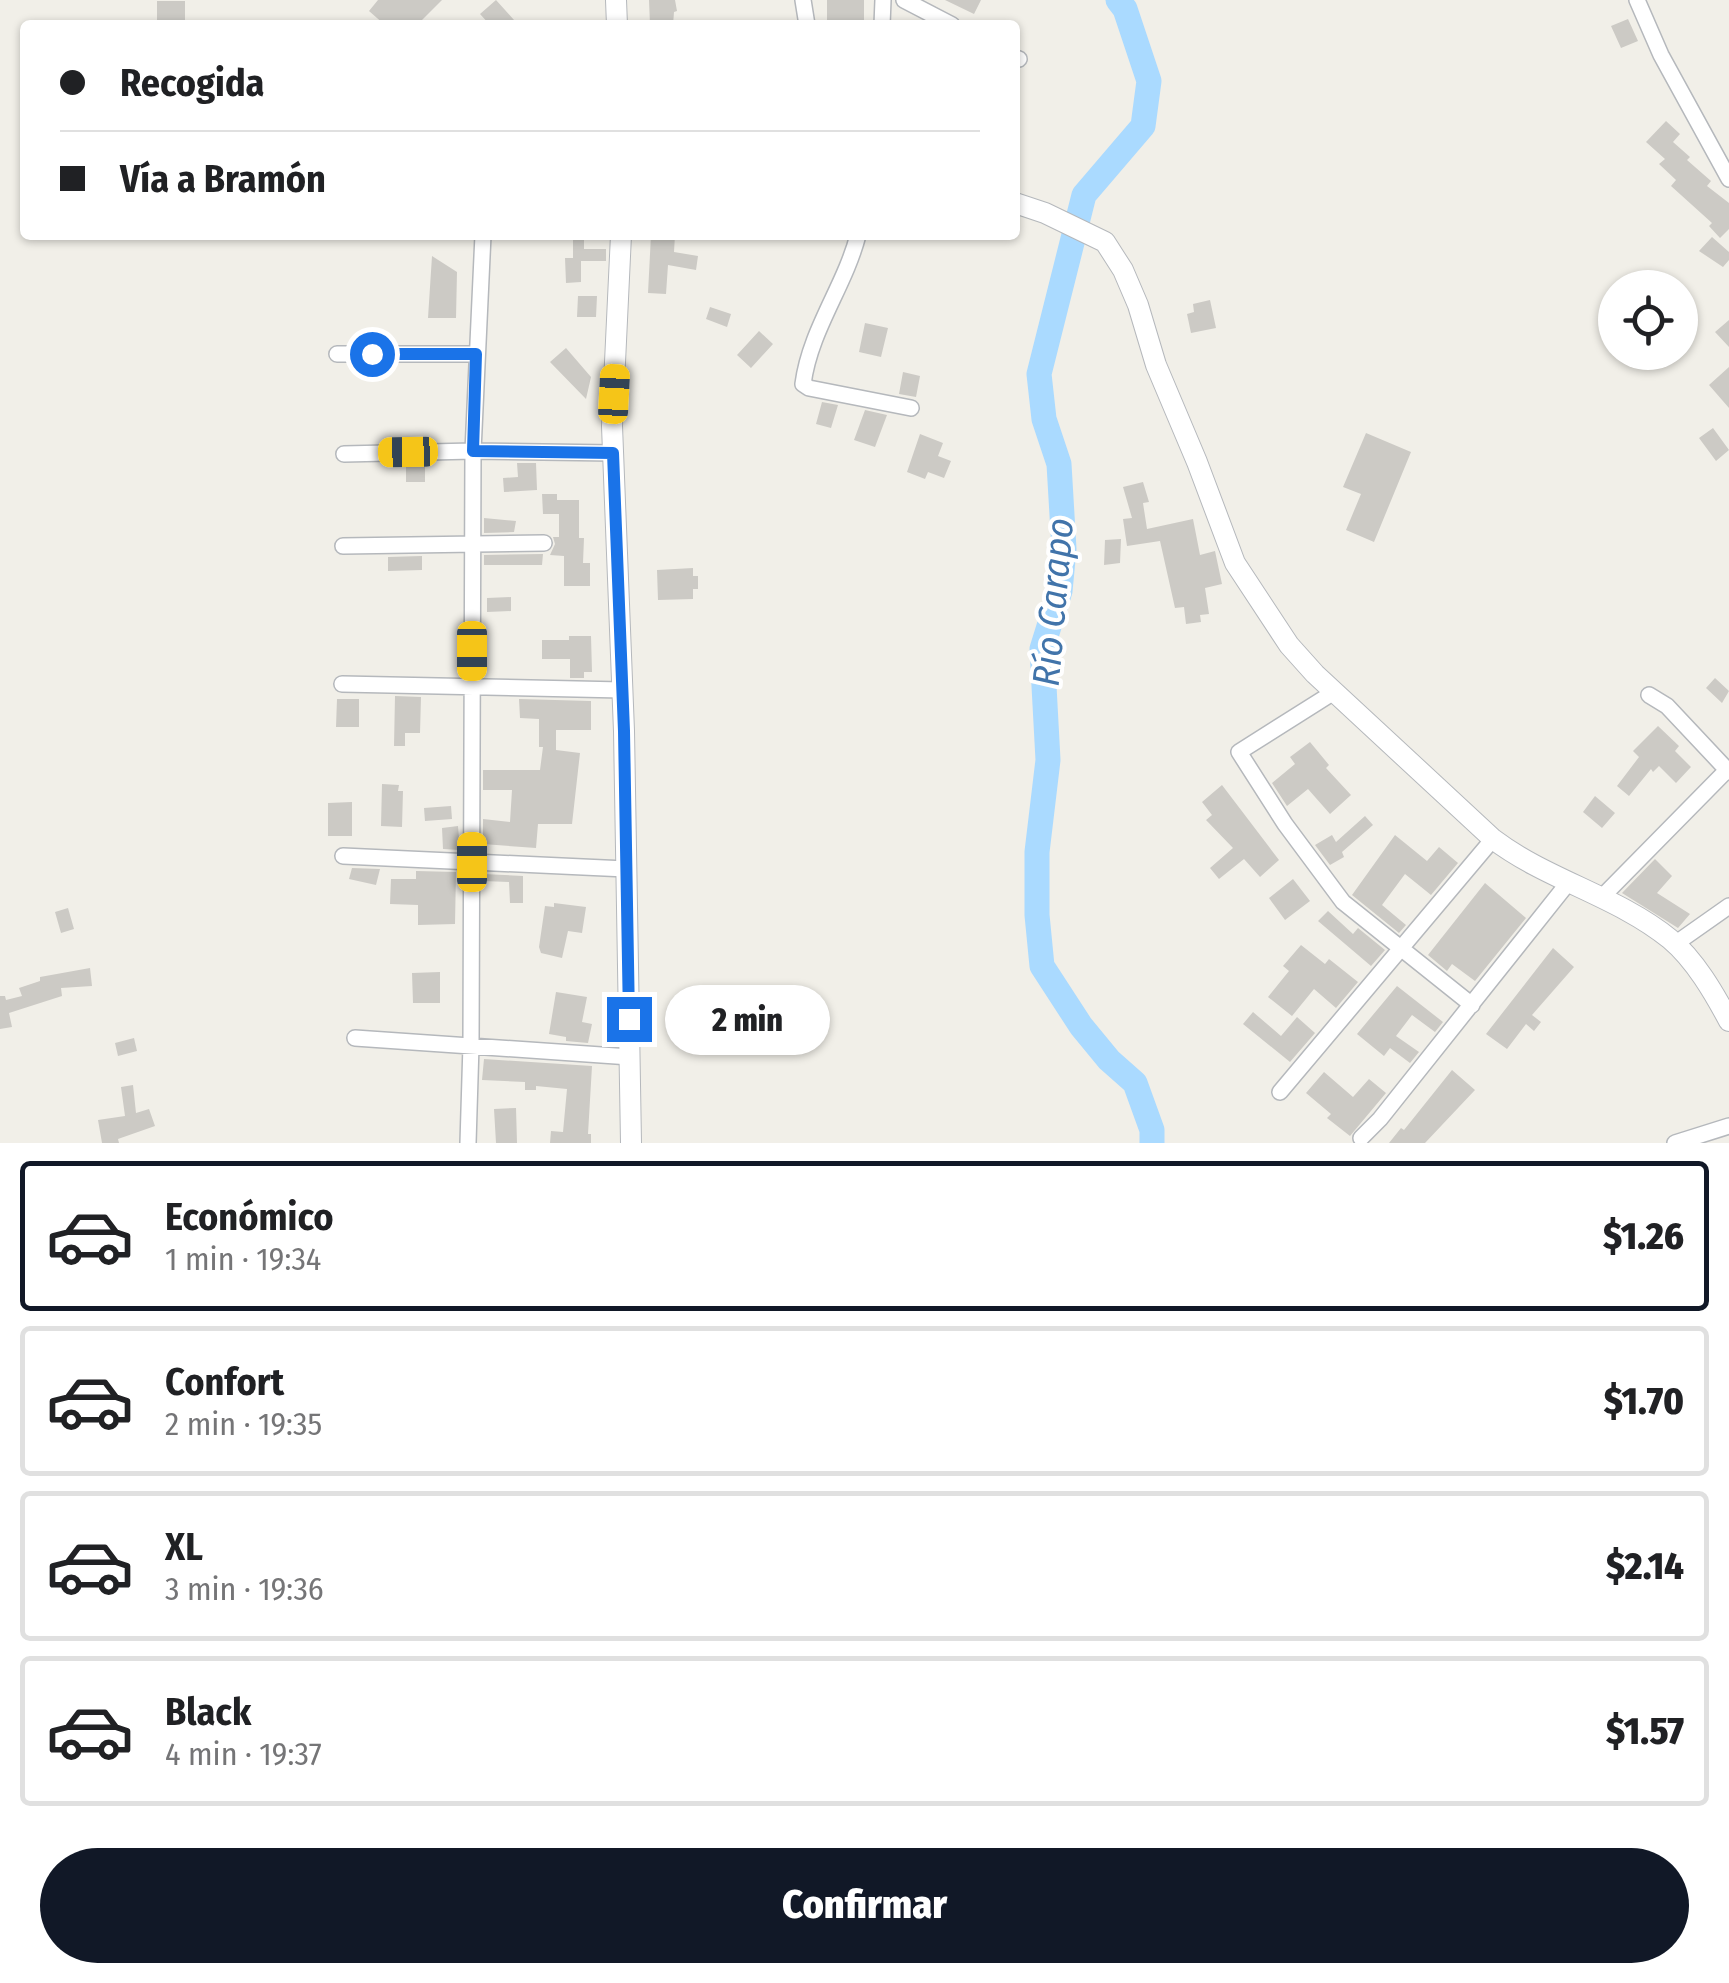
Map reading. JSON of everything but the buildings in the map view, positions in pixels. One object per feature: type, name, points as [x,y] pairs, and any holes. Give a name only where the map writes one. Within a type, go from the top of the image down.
[{"type":"street","points":[[904,0],[942,20]]},
{"type":"street","points":[[1636,0],[1660,55],[1729,179]]},
{"type":"street","points":[[1020,205],[1105,242],[1123,270],[1156,365],[1198,462],[1235,563],[1289,646],[1493,839],[1516,856],[1601,898],[1675,944],[1691,961],[1728,1018]]},
{"type":"street","points":[[468,1143],[473,451],[484,240]]},
{"type":"street","points":[[621,240],[613,453],[631,1143]]},
{"type":"street","points":[[857,240],[822,321],[803,384],[912,408]]},
{"type":"street","points":[[337,354],[476,354]]},
{"type":"street","points":[[344,454],[613,453]]},
{"type":"street","points":[[343,546],[544,543]]},
{"type":"street","points":[[342,684],[622,690]]},
{"type":"street","points":[[1334,692],[1239,752],[1285,824],[1343,902],[1472,1004]]},
{"type":"street","points":[[1601,898],[1728,771],[1667,706],[1649,695]]},
{"type":"street","points":[[1280,1092],[1493,839]]},
{"type":"street","points":[[342,856],[626,869]]},
{"type":"street","points":[[1362,1138],[1568,883]]},
{"type":"street","points":[[1675,944],[1729,906]]},
{"type":"street","points":[[355,1038],[630,1057]]},
{"type":"street","points":[[1675,1143],[1729,1126]]},
{"type":"waterway","name":"Río Carapo","points":[[1118,0],[1125,9],[1149,81],[1143,126],[1084,195],[1039,374],[1044,419],[1059,464],[1064,549],[1060,591],[1042,649],[1048,760],[1037,852],[1037,915],[1042,966],[1081,1026],[1109,1060],[1135,1083],[1152,1130],[1152,1143]]},
{"type":"route","points":[[372,354],[476,354],[473,451],[613,453],[624,731],[629,1019]]}]
